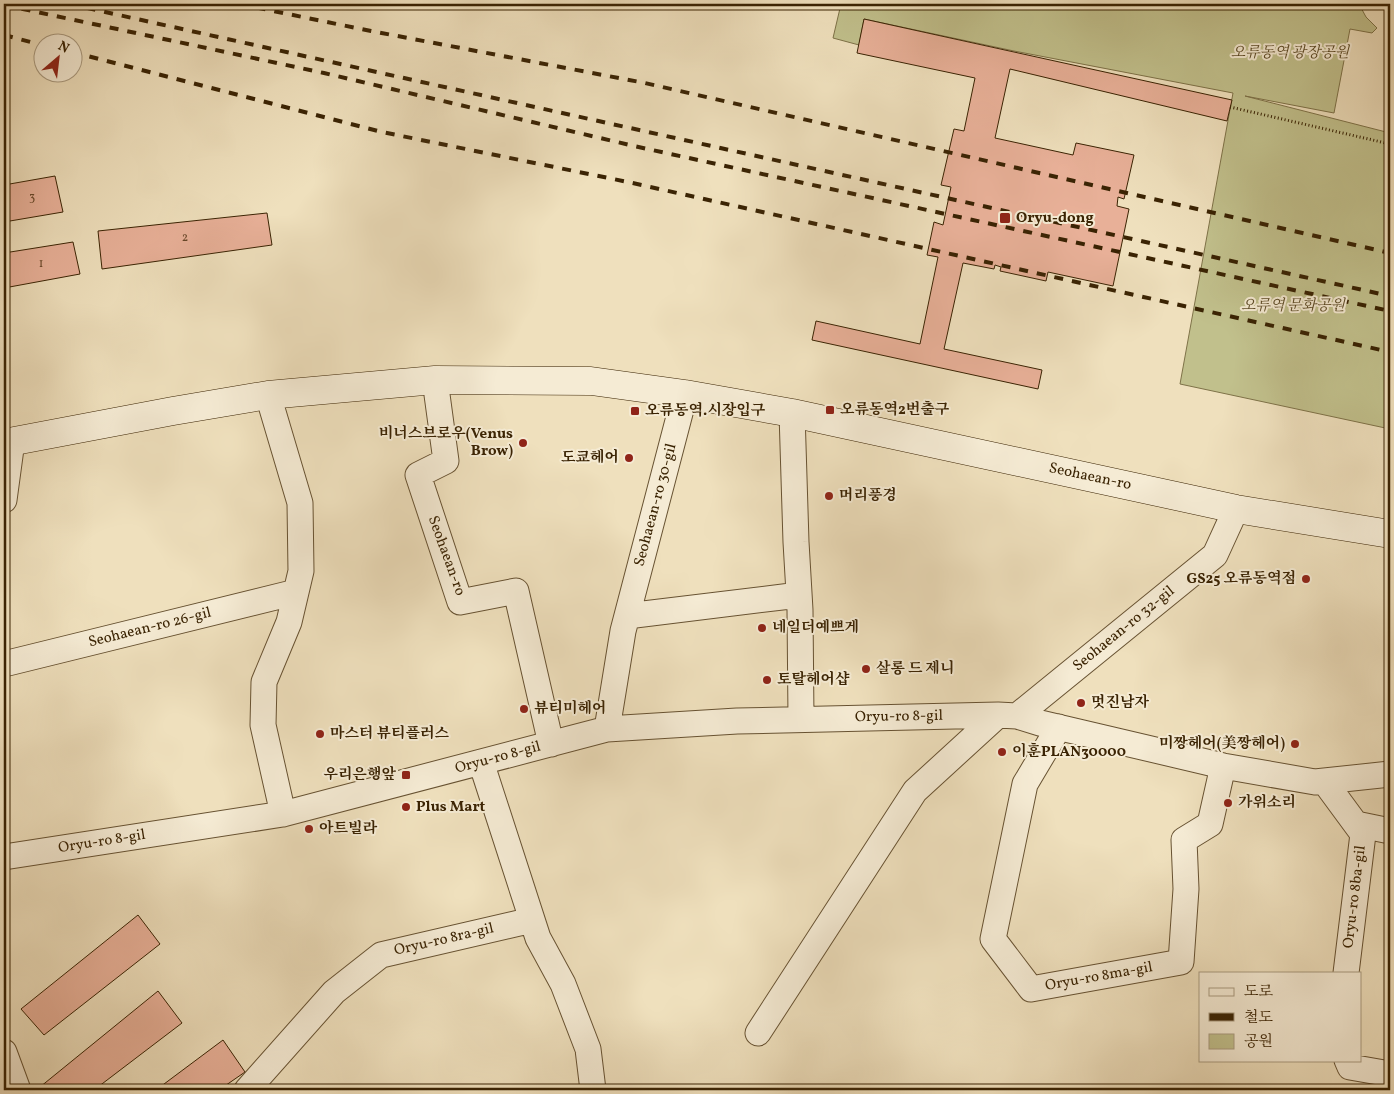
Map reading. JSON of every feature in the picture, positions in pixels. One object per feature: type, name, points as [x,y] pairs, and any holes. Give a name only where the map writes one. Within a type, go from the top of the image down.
[{"type":"main road","name":"Seohaean-ro","points":[[8,442],[268,395],[435,380],[591,381],[685,394],[792,413],[1236,508],[1390,534]]},
{"type":"street","name":"Seohaean-ro","points":[[435,380],[446,461],[418,475],[460,602],[516,591],[551,744]]},
{"type":"street","name":"Seohaean-ro 30-gil","points":[[607,729],[623,631],[685,394]]},
{"type":"street","points":[[268,395],[300,502],[301,571],[289,622],[264,682],[263,725],[283,814]]},
{"type":"street","points":[[792,413],[799,594],[801,719]]},
{"type":"street","points":[[4,500],[8,442]]},
{"type":"street","name":"Seohaean-ro 32-gil","points":[[1008,715],[1215,555],[1236,508]]},
{"type":"street","name":"Seohaean-ro 26-gil","points":[[4,664],[296,592]]},
{"type":"street","points":[[627,616],[799,594]]},
{"type":"street","points":[[758,1033],[915,791],[1008,715]]},
{"type":"street","name":"Oryu-ro 8-gil","points":[[4,857],[283,814],[607,729],[737,721],[1008,715],[1223,766],[1314,782],[1390,774]]},
{"type":"street","name":"Oryu-ro 8ma-gil","points":[[1059,727],[1025,784],[993,940],[1030,989],[1181,962],[1186,889],[1184,840],[1210,824],[1223,766]]},
{"type":"street","points":[[482,762],[538,938],[564,984],[588,1050],[593,1090]]},
{"type":"street","name":"Oryu-ro 8ba-gil","points":[[1324,780],[1363,834],[1346,972]]},
{"type":"street","name":"Oryu-ro 8ba-gil","points":[[1356,824],[1390,831]]},
{"type":"street","name":"Oryu-ro 8ra-gil","points":[[247,1090],[334,992],[382,955],[532,920]]},
{"type":"street","points":[[1348,1062],[1350,1066],[1377,1078]]},
{"type":"path","points":[[1230,107],[1390,144]]},
{"type":"green space","name":"오류역 문화공원","points":[[841,4],[1359,4],[1366,17],[1377,28],[1372,33],[1350,29],[1334,113],[1245,96],[1390,133],[1390,429],[1180,384],[1233,93],[1014,51],[864,19],[859,45],[833,38]]},
{"type":"building","points":[[864,19],[1232,100],[1227,121],[1010,69],[995,138],[1073,155],[1076,143],[1134,155],[1124,199],[1118,197],[1117,206],[1129,209],[1113,286],[1048,272],[1046,281],[1000,271],[1001,267],[995,265],[994,269],[963,263],[944,349],[1042,370],[1038,389],[812,340],[816,321],[920,344],[938,257],[927,255],[934,222],[943,225],[951,187],[941,185],[954,129],[964,131],[975,78],[857,53]]},
{"type":"building","points":[[55,176],[63,212],[4,222],[4,185]]},
{"type":"building","points":[[267,213],[272,245],[102,269],[98,231]]},
{"type":"building","points":[[73,242],[80,274],[4,288],[4,253]]},
{"type":"building","points":[[138,915],[160,944],[44,1035],[21,1009]]},
{"type":"building","points":[[158,991],[182,1023],[94,1090],[42,1090],[40,1087]]},
{"type":"building","points":[[223,1040],[245,1072],[219,1090],[156,1090]]},
{"type":"railway","points":[[69,4],[1390,296]]},
{"type":"railway","points":[[239,4],[645,83],[1390,253]]},
{"type":"railway","points":[[4,5],[324,73],[634,146],[1390,311]]},
{"type":"railway","points":[[4,35],[32,42]]},
{"type":"railway","points":[[82,55],[382,132],[628,182],[1390,352]]},
{"type":"place","name":"Oryu-dong","points":[[1005,218]]},
{"type":"place","name":"오류동역2번출구","points":[[830,410]]},
{"type":"place","name":"오류동역.시장입구","points":[[635,411]]},
{"type":"place","name":"비너스브로우(Venus Brow)","points":[[523,443]]},
{"type":"place","name":"도쿄헤어","points":[[629,458]]},
{"type":"place","name":"머리풍경","points":[[829,496]]},
{"type":"place","name":"GS25 오류동역점","points":[[1306,579]]},
{"type":"place","name":"네일더예쁘게","points":[[762,628]]},
{"type":"place","name":"살롱 드 제니","points":[[866,669]]},
{"type":"place","name":"토탈헤어샵","points":[[767,680]]},
{"type":"place","name":"멋진남자","points":[[1081,703]]},
{"type":"place","name":"뷰티미헤어","points":[[524,709]]},
{"type":"place","name":"마스터 뷰티플러스","points":[[320,734]]},
{"type":"place","name":"미짱헤어(美짱헤어)","points":[[1295,744]]},
{"type":"place","name":"이훈PLAN30000","points":[[1002,752]]},
{"type":"place","name":"우리은행앞","points":[[406,775]]},
{"type":"place","name":"가위소리","points":[[1228,803]]},
{"type":"place","name":"Plus Mart","points":[[406,807]]},
{"type":"place","name":"아트빌라","points":[[309,829]]},
{"type":"park label","name":"오류동역 광장공원","points":[[1290,53]]}]
